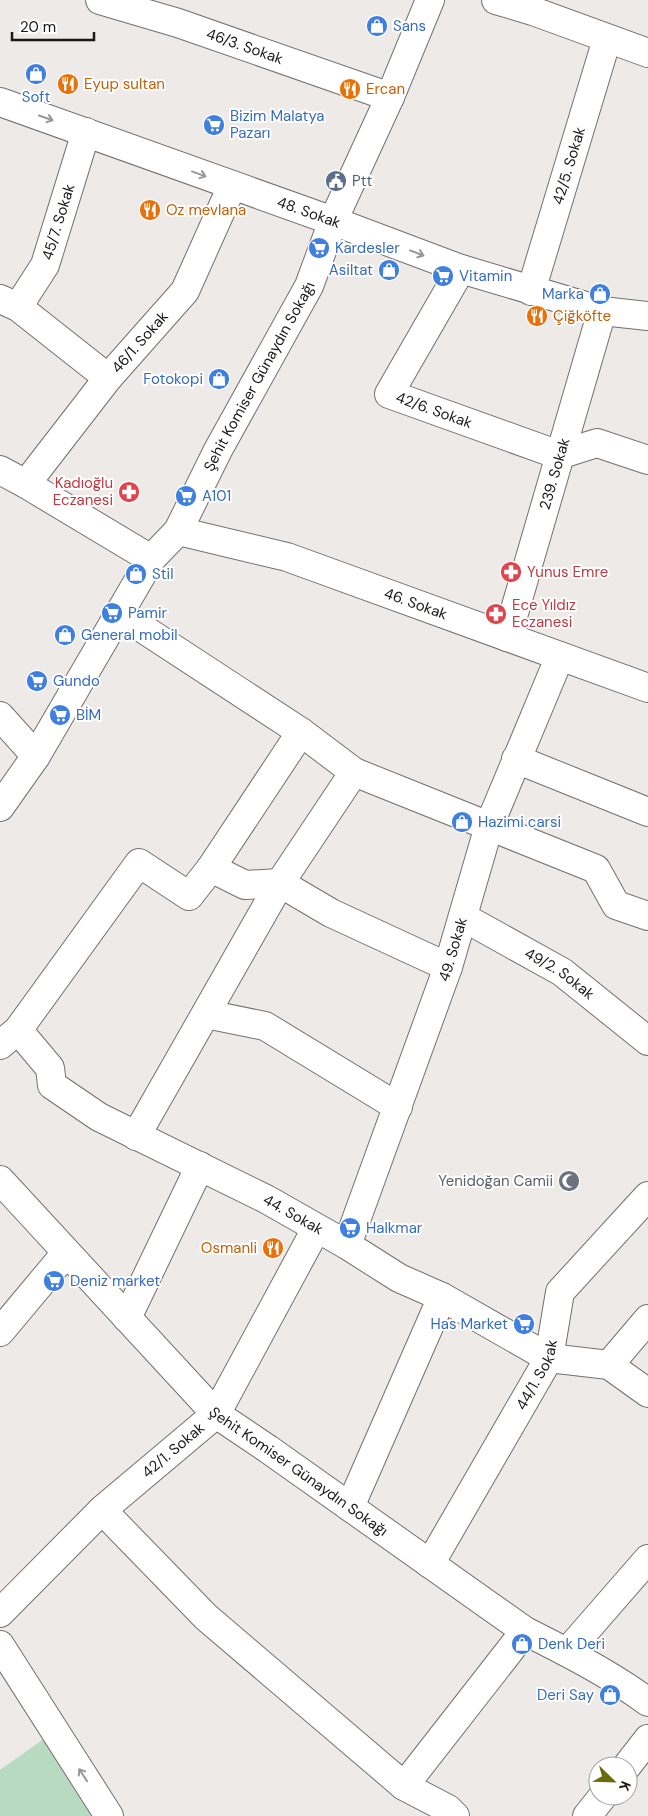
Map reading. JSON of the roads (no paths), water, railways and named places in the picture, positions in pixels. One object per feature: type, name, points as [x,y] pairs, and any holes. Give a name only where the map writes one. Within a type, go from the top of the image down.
[{"type":"street","name":"46/3. Sokak","points":[[100,0],[178,23],[390,97]]},
{"type":"street","name":"Şehit Komiser Günaydın Sokağı","points":[[0,808],[36,756],[151,559],[178,531],[218,450],[309,286],[333,221],[390,97],[430,0]]},
{"type":"street","points":[[496,0],[535,6],[607,38],[648,53]]},
{"type":"street","name":"42/5. Sokak","points":[[531,291],[607,38]]},
{"type":"street","name":"48. Sokak","points":[[0,102],[333,221],[461,270],[602,311],[648,316]]},
{"type":"street","name":"45/7. Sokak","points":[[9,303],[45,265],[86,132]]},
{"type":"street","name":"46/1. Sokak","points":[[26,484],[108,378],[186,291],[232,186]]},
{"type":"street","name":"42/6. Sokak","points":[[461,270],[389,394],[559,455]]},
{"type":"street","points":[[9,303],[108,378]]},
{"type":"street","name":"239. Sokak","points":[[507,637],[602,311]]},
{"type":"street","points":[[559,455],[597,443],[648,460]]},
{"type":"street","points":[[0,470],[151,559]]},
{"type":"street","name":"46. Sokak","points":[[178,531],[286,558],[648,688]]},
{"type":"street","points":[[119,613],[301,732],[354,772],[596,869],[616,906],[648,916]]},
{"type":"street","name":"49. Sokak","points":[[347,1246],[448,967],[489,826],[560,656]]},
{"type":"street","points":[[0,716],[36,756]]},
{"type":"street","points":[[9,1037],[138,863],[189,896],[212,868],[301,732]]},
{"type":"street","points":[[516,758],[648,812]]},
{"type":"street","points":[[136,1136],[280,883],[354,772]]},
{"type":"street","points":[[212,868],[245,885],[280,883],[331,913],[448,967]]},
{"type":"street","name":"49/2. Sokak","points":[[463,917],[562,972],[648,1041]]},
{"type":"street","points":[[206,1014],[265,1026],[398,1107]]},
{"type":"street","name":"44. Sokak","points":[[9,1037],[50,1068],[52,1085],[99,1118],[266,1199],[400,1278],[442,1297],[549,1358],[610,1365],[648,1393]]},
{"type":"street","points":[[127,1318],[200,1166]]},
{"type":"street","name":"Şehit Komiser Günaydın Sokağı","points":[[0,1180],[216,1414],[350,1506],[525,1631],[644,1690]]},
{"type":"street","name":"44/1. Sokak","points":[[430,1564],[549,1358],[560,1292],[648,1196]]},
{"type":"street","name":"42/1. Sokak","points":[[0,1614],[102,1510],[216,1414],[316,1229]]},
{"type":"street","points":[[0,1332],[66,1253]]},
{"type":"street","points":[[350,1506],[442,1297]]},
{"type":"street","points":[[610,1365],[648,1319]]},
{"type":"street","points":[[102,1510],[206,1616],[404,1786],[448,1814]]},
{"type":"street","points":[[567,1652],[648,1559]]},
{"type":"street","points":[[404,1786],[525,1631]]},
{"type":"street","points":[[0,1645],[109,1816]]},
{"type":"street","points":[[635,1756],[648,1739]]},
{"type":"street","points":[[587,1816],[595,1806]]},
{"type":"place","name":"Sans","points":[[377,26]]},
{"type":"place","name":"Soft","points":[[36,74]]},
{"type":"place","name":"Eyup sultan","points":[[68,84]]},
{"type":"place","name":"Ercan","points":[[350,89]]},
{"type":"place","name":"Bizim Malatya Pazarı","points":[[214,125]]},
{"type":"place","name":"Ptt","points":[[336,181]]},
{"type":"place","name":"Oz mevlana","points":[[150,210]]},
{"type":"place","name":"Kardesler","points":[[319,248]]},
{"type":"place","name":"Asiltat","points":[[389,270]]},
{"type":"place","name":"Vitamin","points":[[443,276]]},
{"type":"place","name":"Marka","points":[[600,294]]},
{"type":"place","name":"Çiğköfte","points":[[537,316]]},
{"type":"place","name":"Fotokopi","points":[[219,379]]},
{"type":"place","name":"Kadıoğlu Eczanesi","points":[[129,492]]},
{"type":"place","name":"A101","points":[[186,496]]},
{"type":"place","name":"Yunus Emre","points":[[511,572]]},
{"type":"place","name":"Stil","points":[[136,574]]},
{"type":"place","name":"Pamir","points":[[112,613]]},
{"type":"place","name":"Ece Yıldız Eczanesi","points":[[496,614]]},
{"type":"place","name":"General mobil","points":[[65,635]]},
{"type":"place","name":"Gundo","points":[[37,681]]},
{"type":"place","name":"BİM","points":[[60,715]]},
{"type":"place","name":"Hazimi carsi","points":[[462,822]]},
{"type":"place","name":"Yenidoğan Camii","points":[[569,1181]]},
{"type":"place","name":"Halkmar","points":[[350,1228]]},
{"type":"place","name":"Osmanli","points":[[273,1248]]},
{"type":"place","name":"Deniz market","points":[[54,1281]]},
{"type":"place","name":"Has Market","points":[[524,1324]]},
{"type":"place","name":"Denk Deri","points":[[522,1644]]},
{"type":"place","name":"Deri Say","points":[[610,1695]]}]
